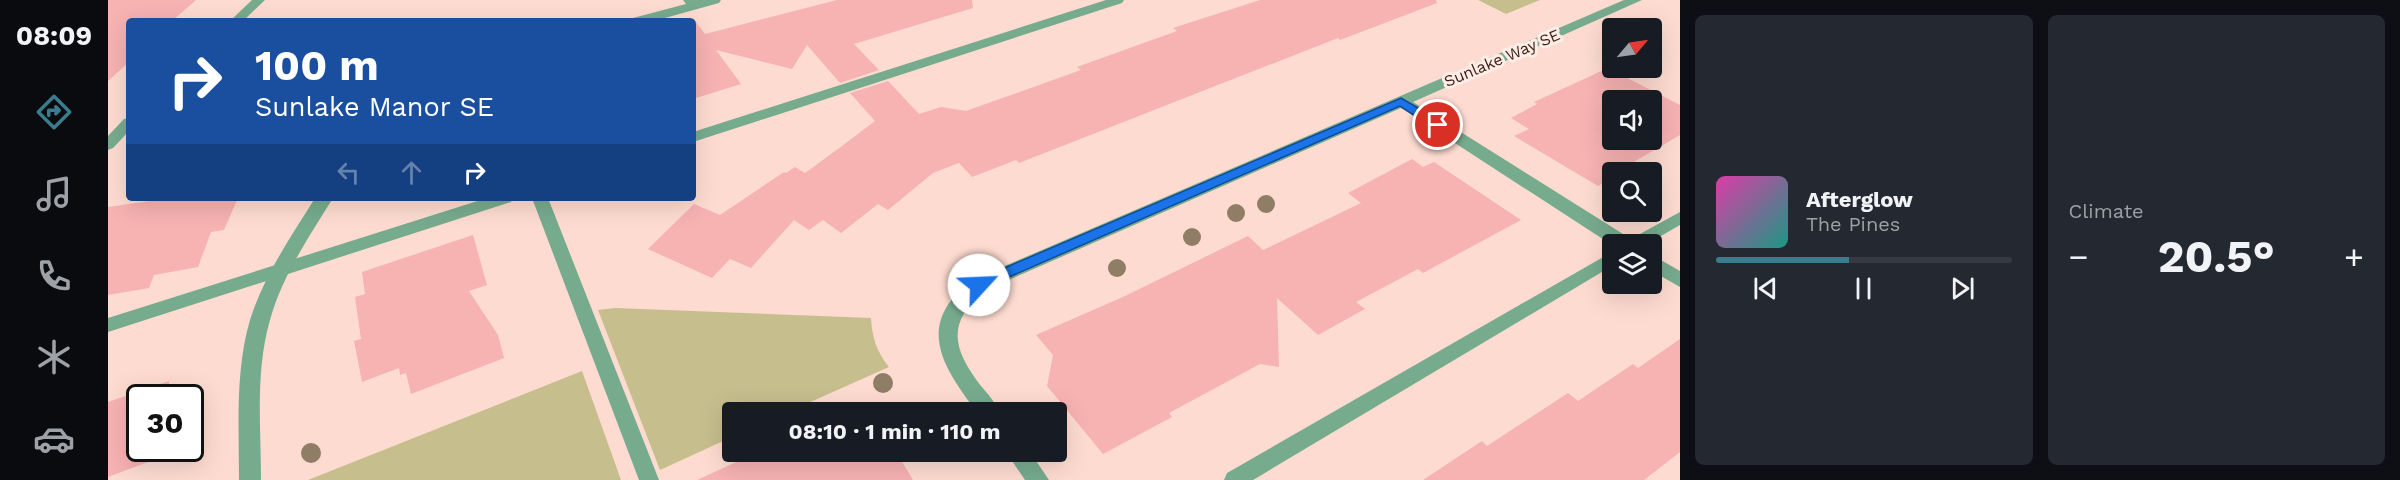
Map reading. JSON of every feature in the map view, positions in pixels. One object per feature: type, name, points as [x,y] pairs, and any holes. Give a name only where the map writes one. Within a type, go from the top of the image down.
[{"type":"street","points":[[647,18],[692,3],[714,0]]},
{"type":"street","name":"Sunlake Way SE","points":[[982,402],[956,367],[949,347],[952,312],[979,285],[1635,0]]},
{"type":"street","points":[[1401,101],[1609,234]]},
{"type":"street","points":[[250,480],[252,368],[260,320],[282,270],[322,201]]},
{"type":"street","points":[[1662,268],[1680,280]]},
{"type":"street","points":[[1024,462],[1038,480]]},
{"type":"lane","points":[[239,18],[259,0]]},
{"type":"lane","points":[[696,136],[1118,0]]},
{"type":"lane","points":[[108,145],[126,125]]},
{"type":"lane","points":[[108,325],[496,201]]},
{"type":"lane","points":[[541,201],[649,480]]},
{"type":"lane","points":[[1652,234],[1680,218]]},
{"type":"lane","points":[[1234,480],[1602,264]]},
{"type":"shaded area","points":[[1478,0],[1540,0],[1506,14]]},
{"type":"shaded area","points":[[615,308],[871,318],[876,344],[889,367],[810,402],[722,402],[722,442],[660,470],[598,310]]},
{"type":"shaded area","points":[[582,371],[621,480],[308,480]]},
{"type":"building","points":[[108,0],[196,0],[175,18],[126,18],[126,65],[108,81]]},
{"type":"building","points":[[837,0],[972,0],[973,8],[854,44],[879,70],[840,83],[807,45],[792,69],[716,50],[741,84],[696,98],[696,22],[705,34]]},
{"type":"building","points":[[1260,0],[1436,0],[1437,3],[1340,40],[1338,38],[1019,163],[1016,160],[972,177],[959,163],[933,173],[888,210],[878,204],[841,233],[823,220],[809,230],[794,220],[751,268],[730,259],[712,278],[648,249],[694,204],[720,215],[784,172],[795,167],[805,173],[875,121],[850,93],[888,81],[919,114],[941,107],[966,111],[1081,70],[1077,67],[1177,31],[1173,28]]},
{"type":"building","points":[[1602,71],[1602,78],[1627,78],[1651,90],[1602,90],[1602,150],[1654,150],[1634,162],[1602,162],[1602,184],[1598,186],[1514,136],[1529,129],[1511,118],[1537,104],[1534,102]]},
{"type":"building","points":[[1662,96],[1680,105],[1680,135],[1662,146]]},
{"type":"building","points":[[1412,159],[1423,167],[1434,162],[1521,220],[1423,273],[1418,269],[1356,302],[1365,309],[1318,335],[1277,298],[1279,367],[1260,364],[1169,413],[1172,417],[1103,454],[1067,410],[1067,402],[1060,402],[1047,386],[1053,355],[1036,335],[1125,296],[1248,236],[1263,250],[1361,203],[1348,193]]},
{"type":"building","points":[[149,201],[237,201],[224,230],[211,232],[198,267],[154,275],[149,288],[108,295],[108,207]]},
{"type":"building","points":[[473,235],[487,285],[469,291],[498,335],[504,358],[411,394],[406,373],[400,375],[399,368],[362,382],[354,341],[361,339],[355,297],[365,294],[362,272]]},
{"type":"building","points":[[1680,339],[1680,452],[1644,480],[1423,480],[1482,441],[1487,446],[1568,393],[1578,401],[1633,364],[1638,368]]},
{"type":"building","points":[[126,396],[126,462],[148,462],[108,477],[108,402]]},
{"type":"building","points":[[736,462],[902,462],[913,480],[697,480]]},
{"type":"route","points":[[979,285],[1401,101],[1438,125]]}]
